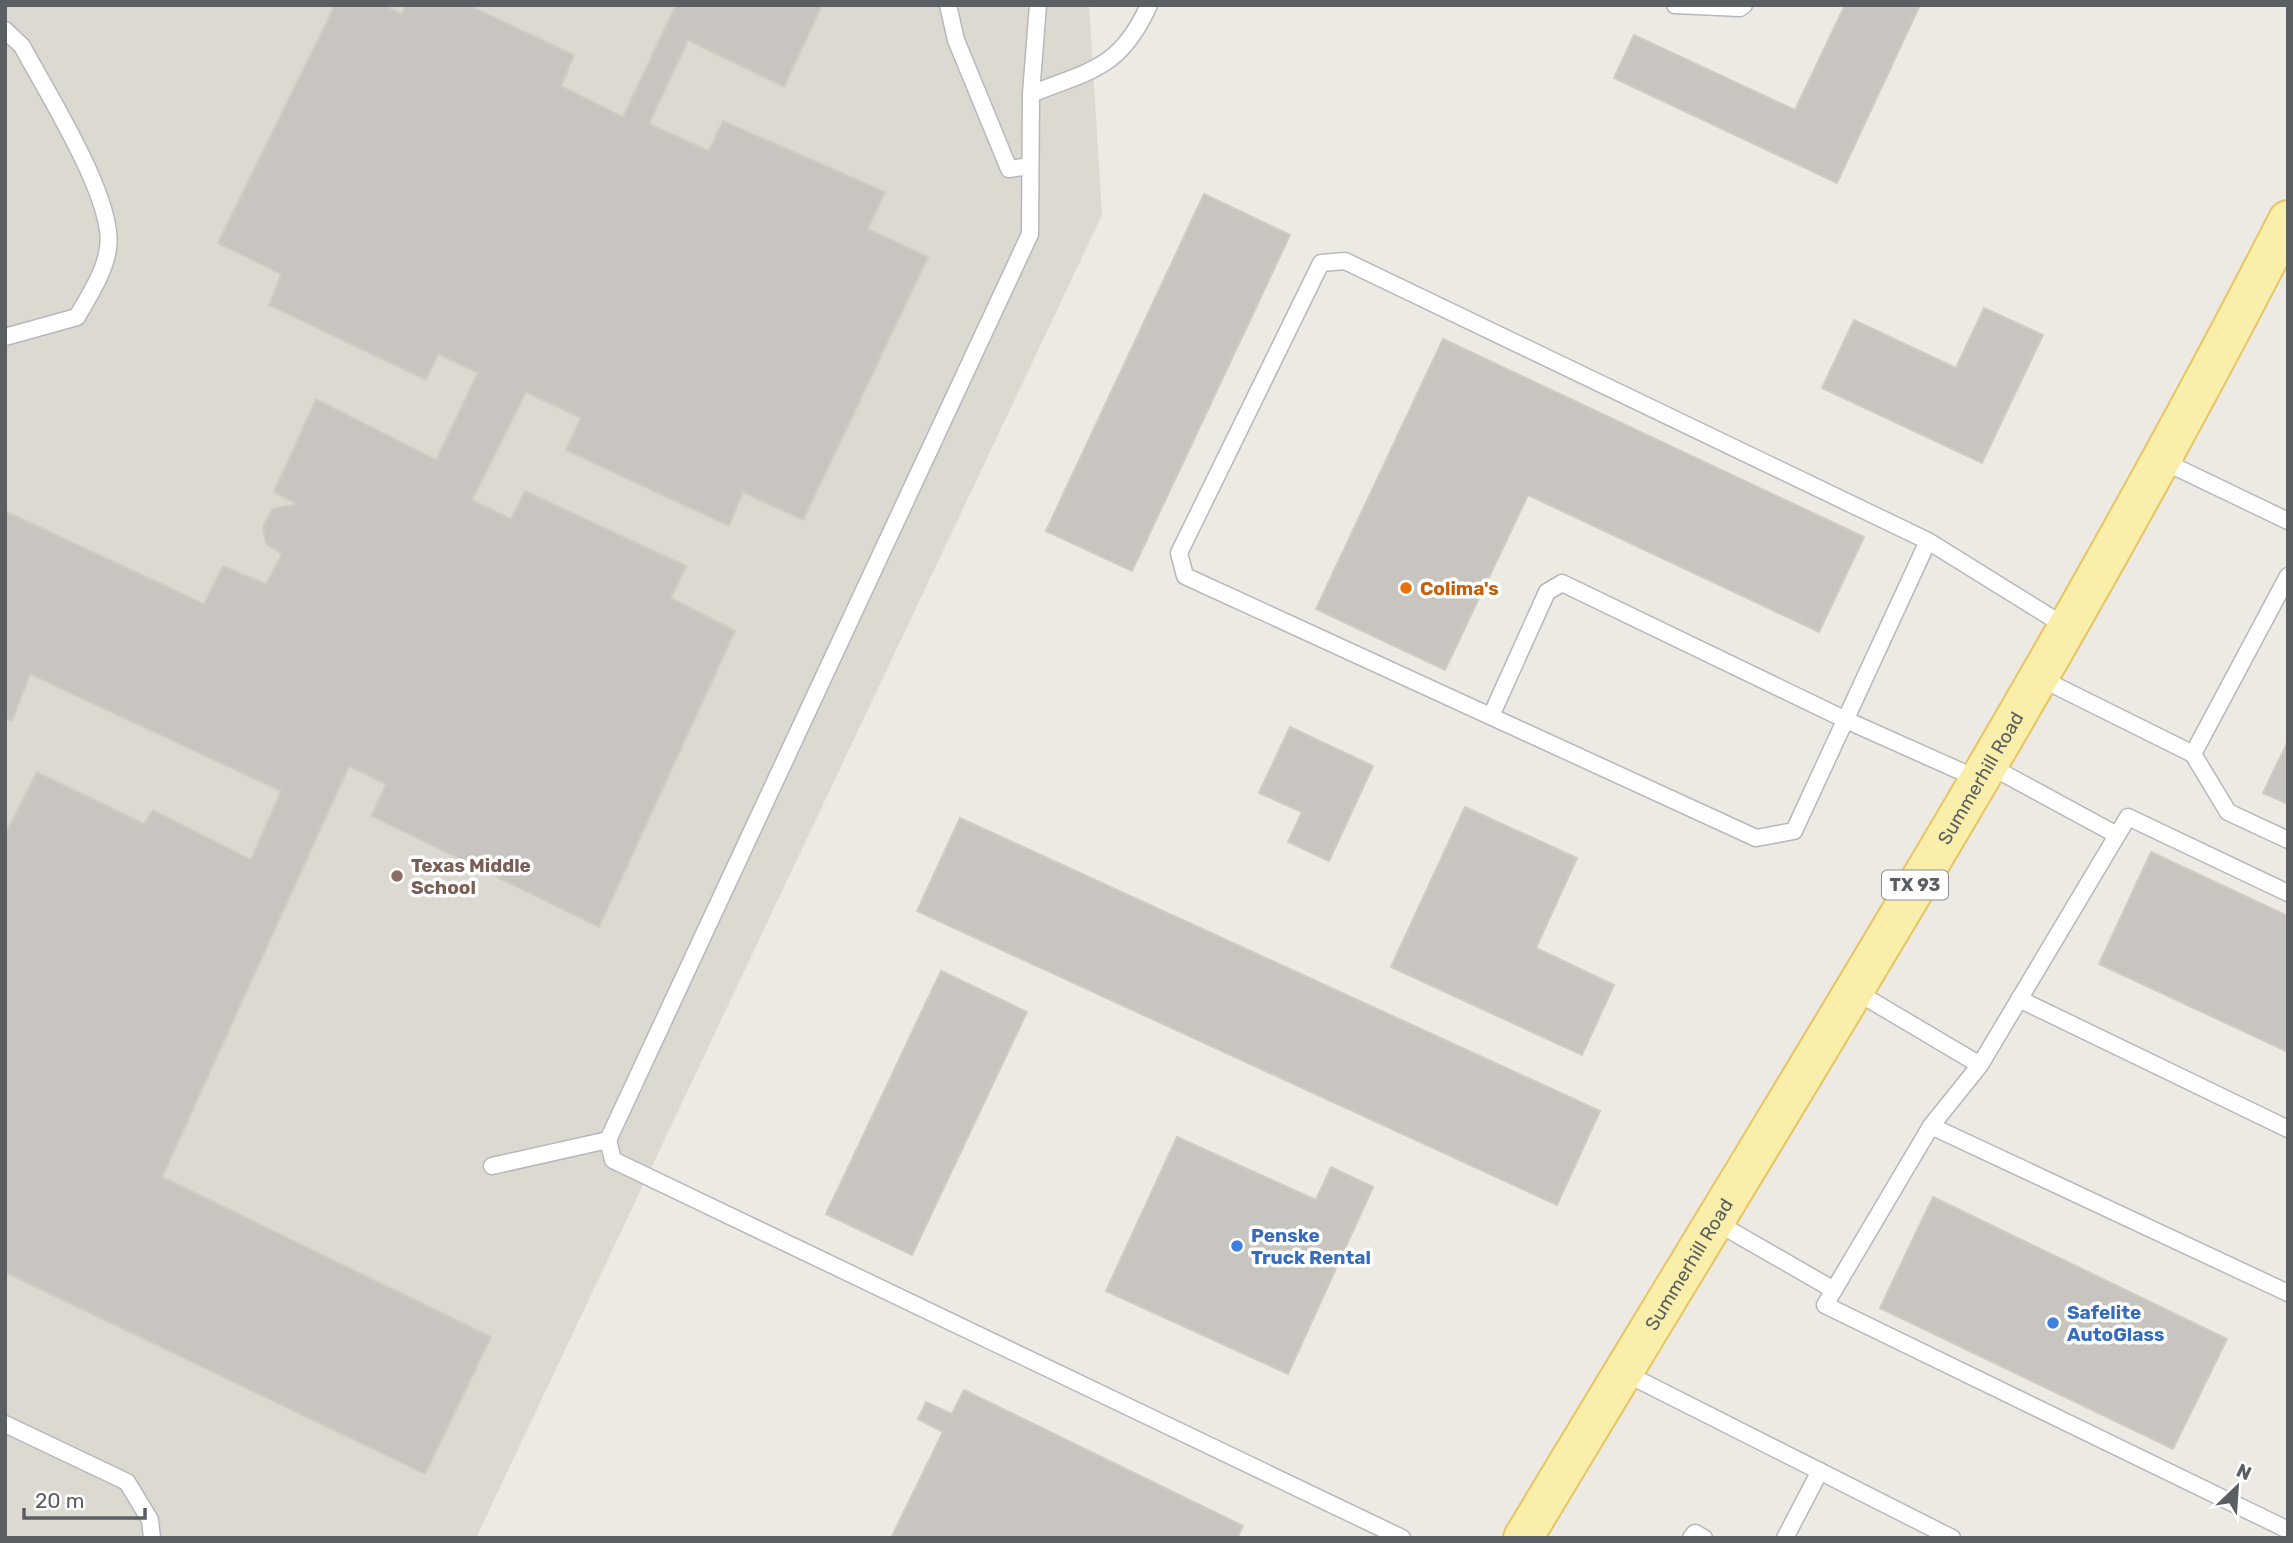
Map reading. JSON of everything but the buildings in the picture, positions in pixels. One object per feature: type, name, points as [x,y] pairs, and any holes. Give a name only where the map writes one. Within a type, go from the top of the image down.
[{"type":"main road","name":"Summerhill Road","points":[[1523,1538],[2039,678],[2160,460],[2288,220]]},
{"type":"lane","points":[[948,5],[957,40],[1009,169],[1030,166]]},
{"type":"lane","points":[[1038,5],[1031,94],[1030,234],[608,1140],[613,1160],[1402,1538]]},
{"type":"lane","points":[[1031,94],[1111,62],[1138,29],[1149,5]]},
{"type":"lane","points":[[1675,5],[1740,8],[1744,5]]},
{"type":"lane","points":[[5,30],[22,46],[103,200],[109,247],[96,283],[77,317],[5,337]]},
{"type":"lane","points":[[1928,541],[1794,831],[1756,838],[1185,576],[1179,553],[1321,263],[1345,261],[1928,541],[2068,628]]},
{"type":"lane","points":[[2160,460],[2288,522]]},
{"type":"lane","points":[[2193,754],[2288,576]]},
{"type":"lane","points":[[1491,716],[1547,592],[1562,583],[1846,720],[1983,772],[2118,835]]},
{"type":"lane","points":[[2039,678],[2193,754],[2228,812],[2288,840]]},
{"type":"lane","points":[[2288,892],[2128,817],[1980,1065],[1931,1126],[1825,1305],[2288,1530]]},
{"type":"lane","points":[[1853,990],[1980,1065]]},
{"type":"lane","points":[[2019,999],[2288,1129]]},
{"type":"lane","points":[[1931,1126],[2288,1293]]},
{"type":"lane","points":[[492,1166],[608,1140]]},
{"type":"lane","points":[[1714,1221],[1834,1290]]},
{"type":"lane","points":[[1622,1372],[1952,1538]]},
{"type":"lane","points":[[5,1424],[127,1482],[150,1520],[152,1538]]},
{"type":"lane","points":[[1785,1538],[1820,1471]]},
{"type":"lane","points":[[1691,1538],[1695,1533],[1704,1538]]},
{"type":"shaded area","name":"Texas Middle School","points":[[5,5],[1089,5],[1102,215],[476,1538],[5,1538]]},
{"type":"place","name":"Colima's","points":[[1406,588]]},
{"type":"place","name":"Texas Middle School","points":[[397,876]]},
{"type":"place","name":"Penske Truck Rental","points":[[1237,1246]]},
{"type":"place","name":"Safelite AutoGlass","points":[[2053,1323]]}]
